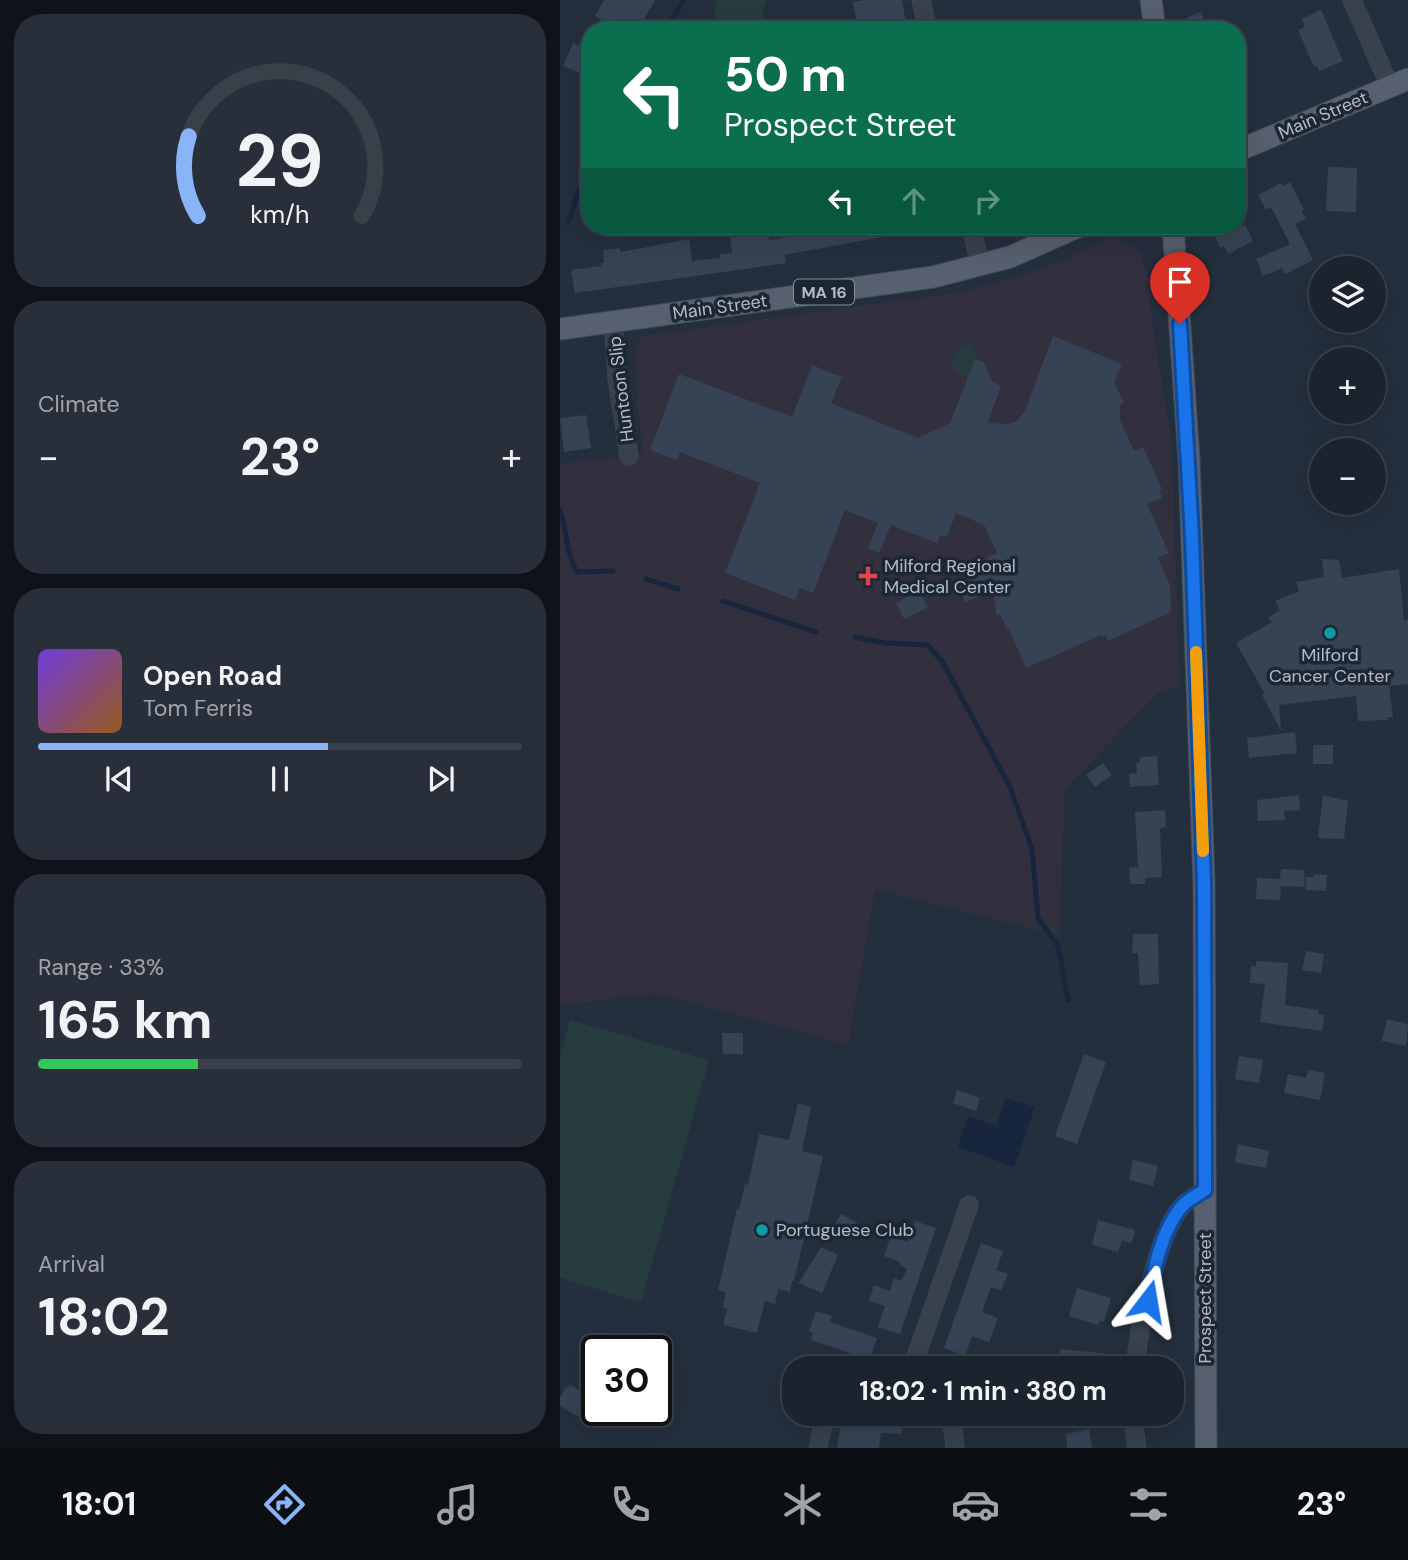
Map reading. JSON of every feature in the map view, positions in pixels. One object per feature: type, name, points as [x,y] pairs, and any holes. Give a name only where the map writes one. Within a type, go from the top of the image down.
[{"type":"main road","points":[[1152,0],[1154,21]]},
{"type":"main road","name":"Main Street","points":[[1246,147],[1399,83]]},
{"type":"main road","name":"Main Street","points":[[560,329],[919,279],[980,266],[1023,252],[1060,235]]},
{"type":"main road","name":"Prospect Street","points":[[1174,235],[1189,459],[1201,774],[1205,963],[1206,1448]]},
{"type":"street","points":[[921,0],[926,21]]},
{"type":"street","points":[[1352,0],[1399,83]]},
{"type":"street","points":[[973,235],[980,266]]},
{"type":"street","name":"Huntoon Slip","points":[[613,321],[629,456]]},
{"type":"street","points":[[1136,1356],[1163,1245],[1173,1219],[1184,1204],[1205,1190]]},
{"type":"street","points":[[916,1356],[969,1205]]},
{"type":"street","points":[[818,1448],[823,1426]]},
{"type":"street","points":[[952,1426],[955,1448]]},
{"type":"street","points":[[1134,1426],[1137,1448]]},
{"type":"shaded area","name":"Milford Regional Medical Center","points":[[1113,238],[1137,248],[1148,277],[1154,335],[1171,436],[1180,687],[1158,692],[1065,789],[1059,935],[875,889],[848,1045],[655,993],[560,1006],[560,464],[643,454],[637,404],[636,345],[642,336],[961,292],[1033,272]]},
{"type":"green space","points":[[716,0],[766,0],[762,21],[714,21]]},
{"type":"green space","points":[[972,341],[974,343],[971,352],[977,355],[968,377],[952,364],[955,354]]},
{"type":"green space","points":[[570,1020],[709,1060],[641,1302],[560,1278],[560,1057]]},
{"type":"water","points":[[1006,1098],[1035,1107],[1014,1167],[958,1147],[968,1116],[996,1126]]},
{"type":"building","points":[[604,0],[655,0],[643,21],[604,21],[595,16]]},
{"type":"building","points":[[902,0],[906,21],[856,21],[853,2]]},
{"type":"building","points":[[1321,10],[1343,61],[1319,71],[1317,66],[1314,67],[1298,30],[1305,27],[1302,19]]},
{"type":"building","points":[[1201,12],[1204,21],[1187,21],[1186,18]]},
{"type":"building","points":[[573,43],[581,46],[581,74],[563,66]]},
{"type":"building","points":[[1328,167],[1357,168],[1356,212],[1326,211]]},
{"type":"building","points":[[1290,182],[1304,210],[1301,210],[1306,219],[1295,224],[1311,256],[1309,262],[1285,274],[1282,268],[1263,276],[1256,259],[1290,244],[1271,207],[1266,210],[1258,195],[1281,183],[1283,186]]},
{"type":"building","points":[[1246,226],[1253,241],[1228,254],[1224,246],[1220,248],[1214,235],[1246,235]]},
{"type":"building","points":[[730,235],[768,235],[769,240],[800,235],[894,235],[784,255],[786,263],[575,293],[571,270],[601,266],[601,263],[604,263],[603,250],[620,248],[621,252],[689,239],[692,261],[720,258],[720,254],[732,253]]},
{"type":"building","points":[[1053,336],[1122,364],[1114,382],[1124,403],[1120,405],[1120,420],[1134,451],[1143,447],[1162,489],[1159,491],[1162,498],[1147,504],[1169,553],[1158,558],[1170,585],[1171,612],[1108,641],[1106,635],[1101,635],[1026,668],[1009,629],[1007,630],[1001,616],[996,614],[994,591],[965,602],[957,585],[970,580],[965,569],[997,553],[984,525],[956,513],[947,537],[940,535],[937,543],[891,525],[879,553],[868,548],[878,523],[845,510],[813,593],[800,588],[795,600],[725,573],[760,483],[680,452],[677,460],[650,450],[679,374],[792,417],[812,365],[842,377],[831,403],[918,438],[950,423],[975,359],[984,362],[992,382],[1001,386],[988,423],[1008,424],[1015,422],[1025,411]]},
{"type":"building","points":[[586,415],[591,448],[564,452],[560,418]]},
{"type":"building","name":"Milford Cancer Center","points":[[1322,559],[1339,560],[1342,578],[1399,569],[1404,620],[1408,619],[1408,684],[1389,686],[1393,717],[1387,717],[1388,720],[1358,721],[1356,696],[1279,705],[1281,731],[1262,695],[1265,694],[1236,643],[1272,622],[1268,618],[1280,610],[1275,601],[1299,591],[1296,582],[1324,577]]},
{"type":"building","points":[[919,591],[928,607],[904,619],[896,603]]},
{"type":"building","points":[[1295,732],[1297,753],[1249,758],[1247,738]]},
{"type":"building","points":[[1313,745],[1333,745],[1333,764],[1313,764]]},
{"type":"building","points":[[1157,756],[1159,785],[1130,787],[1129,774],[1137,773],[1136,763],[1140,762],[1140,757]]},
{"type":"building","points":[[1103,763],[1112,775],[1095,787],[1086,775]]},
{"type":"building","points":[[1299,795],[1300,810],[1284,811],[1285,820],[1258,821],[1257,800]]},
{"type":"building","points":[[1323,795],[1348,801],[1344,839],[1318,838]]},
{"type":"building","points":[[1165,810],[1166,827],[1160,830],[1162,877],[1145,878],[1145,884],[1130,884],[1129,868],[1138,867],[1135,812]]},
{"type":"building","points":[[1281,869],[1304,870],[1305,887],[1281,886],[1280,900],[1256,899],[1257,878],[1280,879]]},
{"type":"building","points":[[1314,874],[1327,875],[1326,891],[1306,890],[1306,877],[1314,877]]},
{"type":"building","points":[[1133,934],[1158,934],[1159,984],[1140,985],[1138,953],[1132,953]]},
{"type":"building","points":[[1306,951],[1324,954],[1321,973],[1302,970]]},
{"type":"building","points":[[1256,961],[1288,963],[1285,1005],[1319,1010],[1318,1014],[1324,1015],[1322,1031],[1260,1022],[1265,984],[1250,983],[1251,966],[1256,966]]},
{"type":"building","points":[[1387,1019],[1408,1024],[1406,1046],[1382,1041]]},
{"type":"building","points":[[722,1033],[743,1033],[743,1054],[723,1054]]},
{"type":"building","points":[[1084,1054],[1106,1062],[1077,1144],[1055,1136]]},
{"type":"building","points":[[1239,1056],[1263,1060],[1259,1083],[1235,1079]]},
{"type":"building","points":[[1308,1070],[1325,1073],[1320,1100],[1284,1093],[1288,1074],[1306,1078]]},
{"type":"building","points":[[957,1090],[980,1098],[976,1111],[953,1103]]},
{"type":"building","name":"Portuguese Club","points":[[798,1103],[811,1107],[802,1151],[823,1156],[794,1281],[790,1292],[778,1289],[775,1304],[765,1301],[757,1333],[723,1325],[727,1309],[723,1308],[726,1292],[718,1290],[737,1209],[739,1210],[745,1184],[748,1185],[759,1134],[789,1140]]},
{"type":"building","points":[[1238,1144],[1269,1151],[1266,1168],[1235,1162]]},
{"type":"building","points":[[1133,1160],[1158,1166],[1153,1186],[1129,1180]]},
{"type":"building","points":[[841,1214],[858,1223],[851,1235],[834,1226]]},
{"type":"building","points":[[1098,1220],[1135,1230],[1132,1243],[1122,1241],[1118,1252],[1092,1245]]},
{"type":"building","points":[[915,1221],[936,1228],[900,1334],[878,1327],[885,1306],[869,1301],[874,1285],[890,1291],[894,1278],[901,1281],[907,1269],[899,1264],[900,1262],[884,1256],[891,1236],[908,1242]]},
{"type":"building","points":[[981,1243],[1003,1251],[996,1270],[1008,1274],[1001,1290],[991,1287],[982,1312],[998,1318],[989,1342],[972,1336],[965,1356],[944,1348]]},
{"type":"building","points":[[821,1247],[838,1255],[822,1293],[799,1283]]},
{"type":"building","points":[[1077,1288],[1111,1298],[1104,1322],[1099,1321],[1098,1325],[1069,1316]]},
{"type":"building","points":[[816,1311],[832,1316],[830,1322],[877,1338],[871,1356],[858,1356],[811,1340],[813,1333],[809,1332]]},
{"type":"building","points":[[1060,1349],[1108,1354],[1108,1356],[1059,1356]]},
{"type":"building","points":[[570,1385],[581,1391],[581,1418],[560,1406],[560,1398],[566,1387]]},
{"type":"building","points":[[840,1426],[902,1426],[902,1434],[881,1433],[879,1448],[837,1448]]},
{"type":"building","points":[[1089,1429],[1092,1448],[1067,1448],[1066,1434]]},
{"type":"waterway","points":[[671,21],[684,0]]},
{"type":"waterway","points":[[568,223],[581,187]]},
{"type":"waterway","points":[[560,510],[577,572],[613,571]]},
{"type":"waterway","points":[[646,579],[678,589]]},
{"type":"waterway","points":[[723,601],[816,632]]},
{"type":"waterway","points":[[855,637],[886,643],[927,645],[942,661],[1010,787],[1032,849],[1038,918],[1058,946],[1068,1000]]},
{"type":"slow traffic","points":[[1196,652],[1203,851]]},
{"type":"place","name":"Milford Regional Medical Center","points":[[868,576]]},
{"type":"place","name":"Milford Cancer Center","points":[[1330,633]]},
{"type":"place","name":"Portuguese Club","points":[[762,1230]]},
{"type":"route","points":[[1148,1301],[1173,1219],[1184,1204],[1205,1190],[1204,883],[1189,459],[1180,324]]}]
